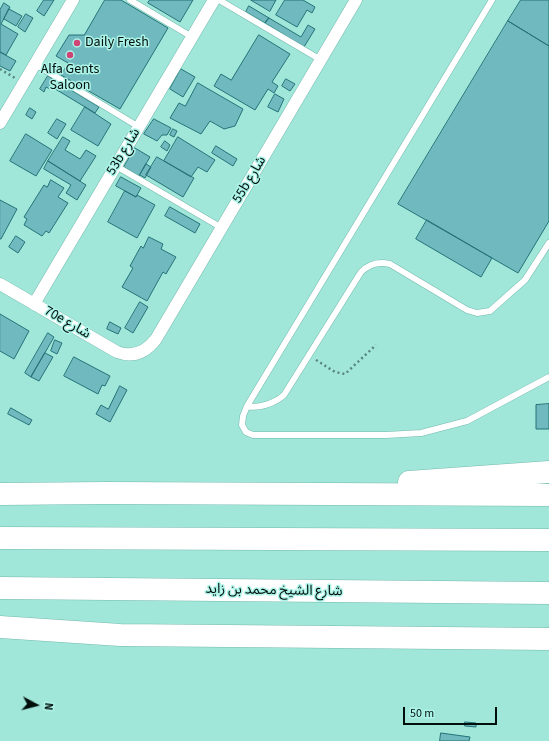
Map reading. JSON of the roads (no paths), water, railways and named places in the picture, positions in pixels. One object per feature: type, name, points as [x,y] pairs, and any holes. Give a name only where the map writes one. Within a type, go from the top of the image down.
[{"type":"highway","points":[[346,495],[364,487],[378,484],[549,472]]},
{"type":"highway","points":[[0,494],[114,493],[549,495]]},
{"type":"highway","points":[[0,538],[549,540]]},
{"type":"highway","name":"شارع الشيخ محمد بن زايد","points":[[0,588],[549,593]]},
{"type":"highway","points":[[0,627],[120,635],[549,640]]},
{"type":"highway","points":[[508,640],[549,644]]},
{"type":"street","points":[[0,123],[73,0]]},
{"type":"street","name":"53b شارع","points":[[34,304],[214,0]]},
{"type":"street","name":"55b شارع","points":[[136,354],[148,348],[156,339],[356,0]]},
{"type":"street","name":"70e شارع","points":[[0,284],[117,352],[126,355],[136,354]]},
{"type":"lane","points":[[130,0],[192,37]]},
{"type":"lane","points":[[219,0],[321,60]]},
{"type":"lane","points":[[492,0],[247,406],[242,416],[242,426],[246,432],[253,435],[404,435],[438,430],[466,421],[549,377]]},
{"type":"lane","points":[[35,64],[139,127]]},
{"type":"lane","points":[[116,166],[222,228]]},
{"type":"lane","points":[[247,406],[259,407],[280,398],[287,390],[361,272],[370,265],[380,262],[390,264],[467,310],[481,314],[490,311],[525,280],[549,243]]},
{"type":"place","name":"Daily Fresh","points":[[77,43]]},
{"type":"place","name":"Alfa Gents Saloon","points":[[70,55]]}]
